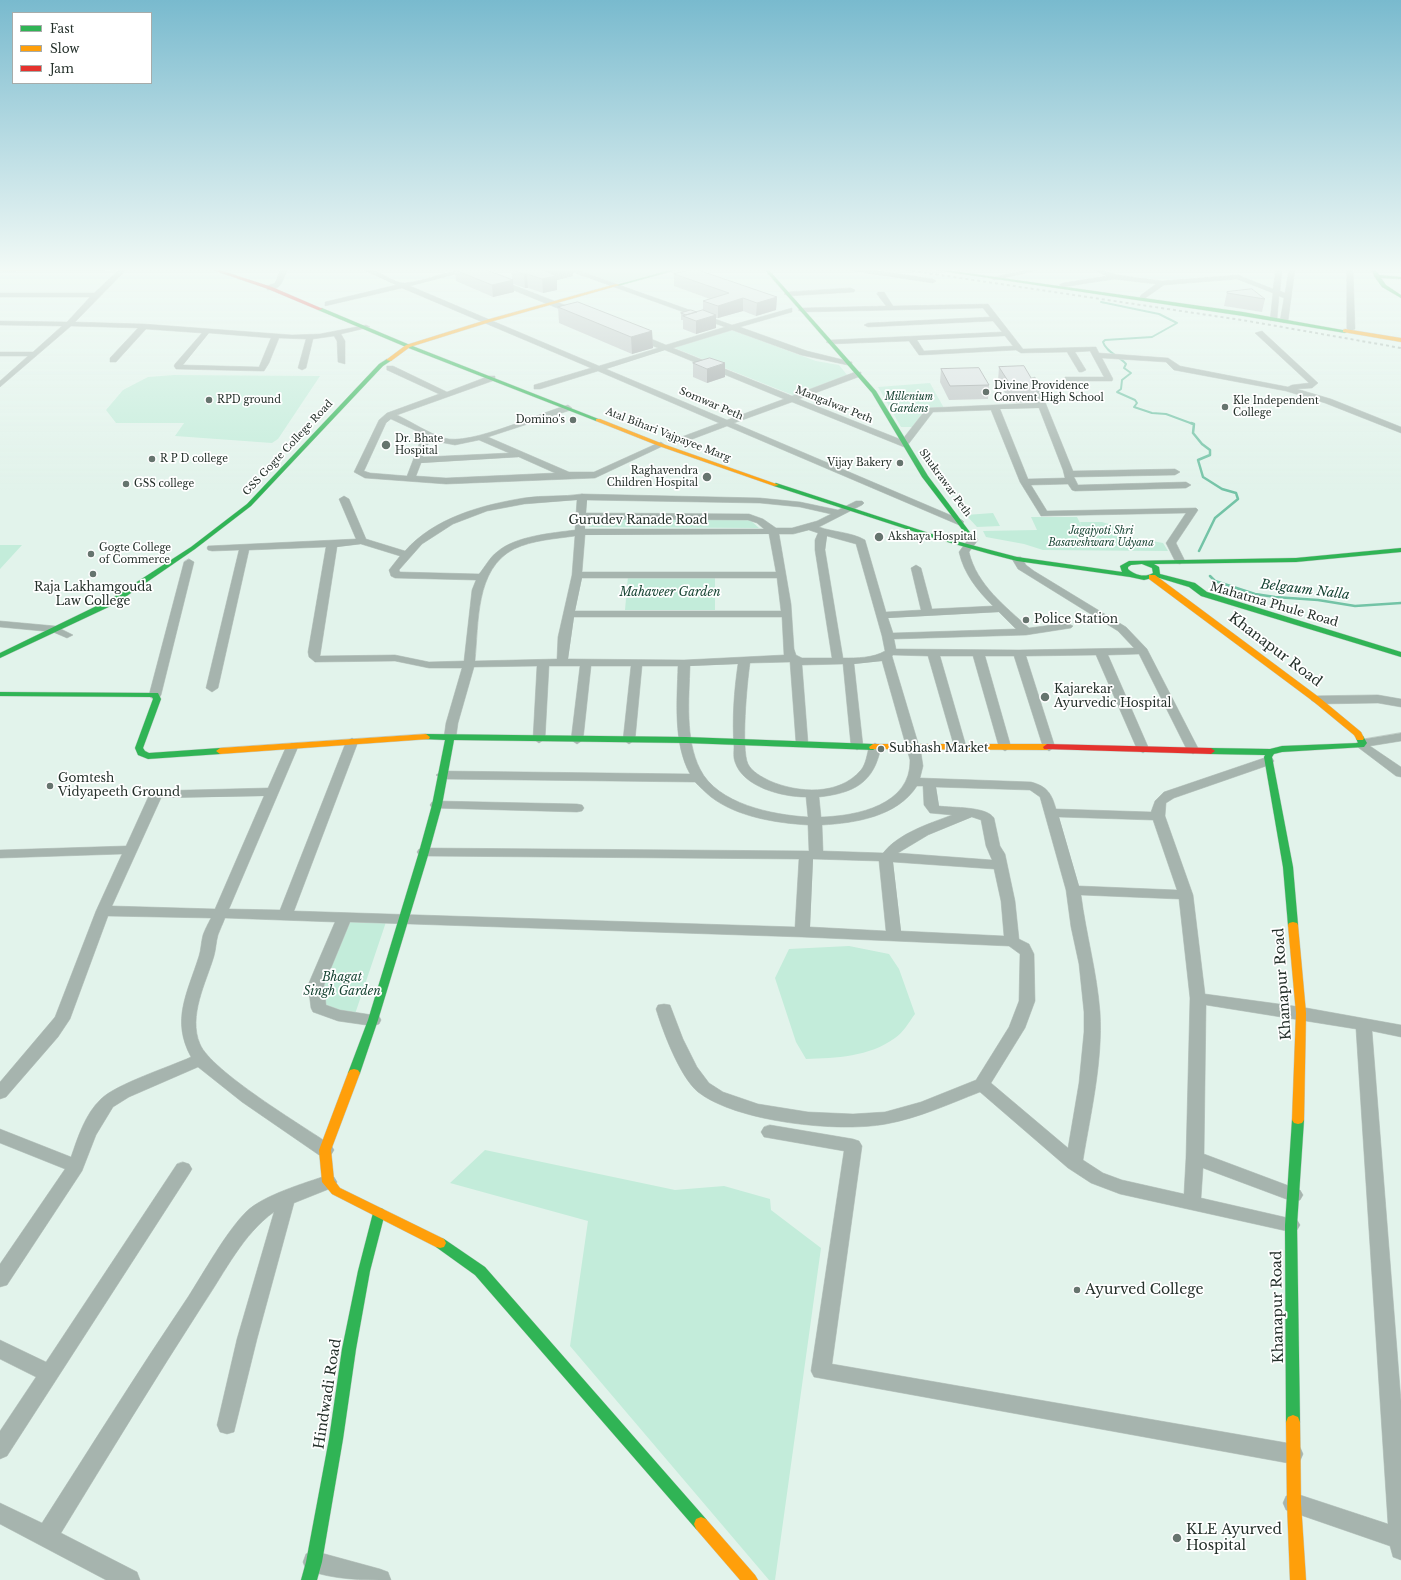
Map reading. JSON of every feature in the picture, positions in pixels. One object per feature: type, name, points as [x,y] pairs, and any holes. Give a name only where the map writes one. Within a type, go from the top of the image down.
[{"type":"main road","name":"Atal Bihari Vajpayee Marg","points":[[410,343],[537,387],[656,433]]},
{"type":"main road","name":"Atal Bihari Vajpayee Marg","points":[[411,343],[492,378],[661,445],[759,480],[849,509],[970,543],[1072,557]]},
{"type":"main road","points":[[388,371],[416,345],[422,343]]},
{"type":"main road","name":"Shukrawar Peth","points":[[831,343],[874,392],[924,477],[959,522],[970,543]]},
{"type":"main road","name":"GSS Gogte College Road","points":[[0,656],[112,602],[193,548],[249,505],[381,365],[416,345]]},
{"type":"main road","name":"Atal Bihari Vajpayee Marg","points":[[675,440],[738,464],[859,503],[1017,559],[1130,575],[1152,575]]},
{"type":"main road","points":[[171,574],[223,539]]},
{"type":"main road","points":[[1115,561],[1129,563],[1296,560],[1401,550]]},
{"type":"main road","points":[[1152,575],[1315,568],[1401,559]]},
{"type":"main road","points":[[1143,562],[1152,565],[1152,575],[1260,670]]},
{"type":"main road","points":[[1129,563],[1124,566],[1124,568],[1130,575]]},
{"type":"main road","points":[[1152,575],[1192,585]]},
{"type":"main road","name":"Khanapur Road","points":[[1152,575],[1317,706],[1358,734],[1361,742]]},
{"type":"main road","name":"Mahatma Phule Road","points":[[1192,585],[1211,585]]},
{"type":"main road","name":"Mahatma Phule Road","points":[[1192,585],[1204,594],[1401,655]]},
{"type":"main road","points":[[102,617],[128,603]]},
{"type":"main road","points":[[54,641],[70,633]]},
{"type":"main road","points":[[0,694],[155,695],[157,699],[139,748],[141,754],[148,756],[292,747],[401,738],[686,740],[914,748],[960,746],[1193,750],[1269,757],[1282,749],[1361,742]]},
{"type":"main road","points":[[450,738],[437,804],[404,920],[373,1020],[325,1150],[328,1182],[336,1191],[438,1241],[462,1255],[480,1271],[750,1580]]},
{"type":"main road","name":"Khanapur Road","points":[[1269,757],[1288,867],[1301,1013],[1300,1090],[1295,1142],[1294,1195],[1291,1225],[1293,1454],[1298,1580]]},
{"type":"main road","name":"Hindwadi Road","points":[[311,1571],[336,1439],[349,1349],[364,1271],[379,1213]]},
{"type":"street","points":[[0,385],[48,343]]},
{"type":"street","points":[[113,360],[129,343]]},
{"type":"street","points":[[197,343],[178,366],[179,367],[261,368],[265,363],[273,343]]},
{"type":"street","points":[[302,368],[309,343]]},
{"type":"street","points":[[341,343],[342,362]]},
{"type":"street","name":"Somwar Peth","points":[[539,343],[959,522]]},
{"type":"street","name":"Mangalwar Peth","points":[[652,343],[904,444]]},
{"type":"street","points":[[537,387],[682,343]]},
{"type":"street","points":[[774,343],[804,353],[848,364]]},
{"type":"street","points":[[914,343],[922,353],[1019,348]]},
{"type":"street","points":[[1015,343],[1021,351],[1093,349],[1109,379],[1068,379]]},
{"type":"street","points":[[1270,343],[1314,383],[1309,386],[1296,387],[1287,390]]},
{"type":"street","points":[[1070,350],[1082,370]]},
{"type":"street","points":[[0,354],[35,354]]},
{"type":"street","points":[[1096,355],[1168,360],[1177,368],[1287,390],[1328,401],[1401,430]]},
{"type":"street","points":[[388,371],[445,394]]},
{"type":"street","points":[[675,440],[727,423],[858,374]]},
{"type":"street","points":[[492,378],[390,415],[382,422],[359,472],[368,476],[446,481],[568,475]]},
{"type":"street","points":[[1032,379],[1068,470],[1069,478],[1075,488],[1186,485]]},
{"type":"street","points":[[904,444],[930,410],[1043,405]]},
{"type":"street","points":[[390,415],[447,442],[463,442],[568,408]]},
{"type":"street","points":[[995,408],[1025,482],[1044,514],[1193,510],[1170,543],[1180,561]]},
{"type":"street","points":[[410,479],[419,460],[428,433]]},
{"type":"street","points":[[480,437],[568,475],[588,489]]},
{"type":"street","points":[[562,662],[564,637],[577,575],[581,516],[588,489],[595,475],[661,445]]},
{"type":"street","points":[[419,460],[518,454]]},
{"type":"street","points":[[1025,482],[1175,472]]},
{"type":"street","points":[[482,577],[399,576],[395,574],[394,570],[404,554],[441,526],[466,515],[513,502],[588,489],[703,499],[793,503],[839,513]]},
{"type":"street","points":[[344,499],[362,541]]},
{"type":"street","name":"Gurudev Ranade Road","points":[[450,738],[452,723],[469,664],[477,590],[482,577],[500,554],[511,547],[535,539],[580,532],[695,533],[793,531],[811,527],[859,503]]},
{"type":"street","points":[[581,516],[749,518],[760,521],[774,532],[787,614],[788,652],[794,660],[802,743]]},
{"type":"street","points":[[684,663],[686,740],[690,762],[698,778],[716,794],[739,806],[784,819],[815,822],[844,821],[870,815],[890,805],[906,792],[913,782],[916,764],[914,748],[889,654],[888,636],[883,615],[862,542],[811,527]]},
{"type":"street","points":[[824,532],[820,540],[820,550],[843,661],[857,746]]},
{"type":"street","points":[[206,551],[245,547],[332,544],[362,541],[404,554]]},
{"type":"street","points":[[970,543],[964,552],[964,558],[974,577],[1002,609],[1026,632]]},
{"type":"street","points":[[332,544],[314,652],[315,657],[327,661],[395,658],[420,664],[543,662],[684,663],[794,660],[843,661],[889,654],[1101,653],[1143,651]]},
{"type":"street","points":[[212,688],[237,575],[245,547]]},
{"type":"street","points":[[1017,559],[1022,567],[1030,573],[1122,629],[1143,651],[1193,750]]},
{"type":"street","points":[[155,695],[190,562]]},
{"type":"street","points":[[916,568],[927,612]]},
{"type":"street","points":[[577,575],[781,575]]},
{"type":"street","points":[[883,615],[1002,609]]},
{"type":"street","points":[[568,614],[787,614]]},
{"type":"street","points":[[0,624],[55,629],[70,633]]},
{"type":"street","points":[[888,636],[1026,632],[1067,626]]},
{"type":"street","points":[[933,653],[960,746]]},
{"type":"street","points":[[978,653],[1005,747]]},
{"type":"street","points":[[1019,653],[1049,747]]},
{"type":"street","points":[[1101,653],[1143,749]]},
{"type":"street","points":[[539,739],[543,662]]},
{"type":"street","points":[[576,740],[586,662]]},
{"type":"street","points":[[744,662],[739,742],[740,759],[745,769],[751,776],[792,793],[812,794],[840,789],[856,781],[867,772],[875,747]]},
{"type":"street","points":[[629,740],[637,663]]},
{"type":"street","points":[[1317,706],[1378,699],[1401,703]]},
{"type":"street","points":[[1361,742],[1401,737]]},
{"type":"street","points":[[285,915],[352,742]]},
{"type":"street","points":[[1361,742],[1401,772]]},
{"type":"street","points":[[292,747],[219,913],[191,1002],[188,1023],[191,1043],[200,1060],[248,1098],[325,1150]]},
{"type":"street","points":[[1192,1202],[1195,1158],[1198,998],[1186,895],[1158,816],[1158,804],[1162,799],[1169,795],[1269,757]]},
{"type":"street","points":[[442,775],[698,778]]},
{"type":"street","points":[[913,782],[1038,788],[1046,796],[1073,890],[1078,927],[1087,964],[1092,1012],[1092,1032],[1086,1083],[1074,1163]]},
{"type":"street","points":[[929,783],[931,804],[935,810],[980,814],[987,818],[993,846],[998,854],[1008,901],[1012,941]]},
{"type":"street","points":[[0,1093],[62,1019],[102,911],[156,794],[271,792]]},
{"type":"street","points":[[802,932],[815,822],[812,794]]},
{"type":"street","points":[[437,804],[577,808]]},
{"type":"street","points":[[894,936],[886,858],[890,851],[921,833],[971,813]]},
{"type":"street","points":[[1052,814],[1158,816]]},
{"type":"street","points":[[0,854],[129,850]]},
{"type":"street","points":[[424,852],[811,855],[952,860],[1000,865]]},
{"type":"street","points":[[1073,890],[1186,895]]},
{"type":"street","points":[[102,911],[219,913],[802,932],[1012,941],[1024,948],[1027,954],[1027,1001],[1017,1028],[996,1064],[982,1084],[903,1114],[870,1120],[847,1120],[779,1114],[748,1108],[723,1100],[703,1087],[686,1062],[668,1023],[664,1009]]},
{"type":"street","points":[[344,918],[316,985],[319,1008],[338,1015],[373,1020]]},
{"type":"street","points":[[1198,998],[1301,1013],[1401,1031]]},
{"type":"street","points":[[1294,1503],[1401,1544],[1364,1025]]},
{"type":"street","points":[[0,1279],[76,1166],[87,1134],[99,1113],[107,1103],[123,1093],[200,1060]]},
{"type":"street","points":[[982,1084],[1074,1163],[1097,1178],[1120,1187],[1291,1225]]},
{"type":"street","points":[[770,1132],[853,1146],[821,1371],[1293,1454]]},
{"type":"street","points":[[0,1136],[76,1166]]},
{"type":"street","points":[[1195,1158],[1294,1195]]},
{"type":"street","points":[[0,1449],[183,1169]]},
{"type":"street","points":[[46,1537],[173,1334],[237,1238],[253,1217],[270,1205],[287,1197],[328,1182]]},
{"type":"street","points":[[227,1426],[247,1339],[287,1197]]},
{"type":"street","points":[[0,1349],[48,1374]]},
{"type":"street","points":[[0,1513],[129,1580]]},
{"type":"street","points":[[311,1571],[380,1580]]},
{"type":"green space","points":[[686,343],[766,343],[816,361],[839,365],[848,376],[795,396],[672,347]]},
{"type":"green space","name":"RPD ground","points":[[174,375],[320,376],[278,439],[272,443],[175,436],[184,423],[116,423],[106,410],[123,390],[148,377]]},
{"type":"green space","name":"Millenium Gardens","points":[[930,383],[944,408],[928,409],[914,427],[901,427],[878,387]]},
{"type":"green space","points":[[993,513],[1000,526],[977,527],[966,515]]},
{"type":"green space","points":[[588,516],[749,519],[759,528],[589,527]]},
{"type":"green space","name":"Jagajyoti Shri Basaveshwara Udyana","points":[[1031,517],[1077,517],[1083,529],[1080,522],[1102,522],[1122,528],[1119,535],[1163,543],[1168,551],[1043,550],[1024,544],[986,537],[983,531],[1037,530]]},
{"type":"green space","points":[[0,545],[22,545],[0,569]]},
{"type":"green space","name":"Mahaveer Garden","points":[[628,576],[715,576],[715,610],[625,610]]},
{"type":"green space","name":"Bhagat Singh Garden","points":[[346,921],[386,922],[355,1014],[341,1013],[324,1005],[320,984]]},
{"type":"green space","points":[[849,946],[889,954],[899,969],[915,1014],[898,1036],[874,1049],[863,1053],[840,1057],[806,1059],[796,1042],[775,978],[789,949]]},
{"type":"green space","points":[[485,1150],[675,1190],[724,1186],[770,1199],[771,1210],[821,1248],[775,1580],[769,1580],[570,1346],[588,1221],[450,1183]]},
{"type":"building","points":[[710,358],[725,363],[707,369],[693,363]]},
{"type":"building","points":[[1024,366],[1037,388],[1013,389],[999,367]]},
{"type":"building","points":[[979,368],[989,385],[950,386],[941,369]]},
{"type":"waterway","name":"Belgaum Nalla","points":[[1103,343],[1107,349],[1126,364],[1124,368],[1131,373],[1122,380],[1121,389],[1117,392],[1135,400],[1137,403],[1134,407],[1152,413],[1166,414],[1193,424]]},
{"type":"waterway","name":"Belgaum Nalla","points":[[1191,423],[1194,424],[1193,433],[1202,444],[1210,450],[1210,455],[1198,460],[1203,477],[1222,489],[1236,493],[1238,499],[1215,518],[1199,551]]},
{"type":"waterway","name":"Belgaum Nalla","points":[[1210,576],[1215,581],[1255,594],[1275,597],[1318,600],[1355,606],[1401,603]]},
{"type":"railway","points":[[1371,343],[1401,348]]},
{"type":"traffic: fast","points":[[400,343],[598,420]]},
{"type":"traffic: fast","points":[[831,343],[874,392],[925,477],[973,540]]},
{"type":"traffic: fast","points":[[0,656],[112,602],[193,548],[249,505],[381,365],[389,360]]},
{"type":"traffic: fast","points":[[776,485],[939,538],[992,553],[1017,559],[1130,575]]},
{"type":"traffic: fast","points":[[1143,562],[1296,560],[1401,550]]},
{"type":"traffic: fast","points":[[1143,562],[1155,567],[1157,574],[1140,578],[1135,577],[1124,570],[1124,566],[1129,563],[1143,562]]},
{"type":"traffic: fast","points":[[1159,576],[1192,585],[1204,594],[1401,655]]},
{"type":"traffic: fast","points":[[0,694],[155,695],[157,699],[139,748],[141,753],[148,756],[220,751]]},
{"type":"traffic: fast","points":[[426,737],[686,740],[873,747]]},
{"type":"traffic: fast","points":[[354,1073],[373,1020],[424,852],[437,805],[450,737]]},
{"type":"traffic: fast","points":[[1293,925],[1288,867],[1268,757],[1270,752],[1282,749],[1361,745],[1363,743],[1360,738]]},
{"type":"traffic: fast","points":[[1211,751],[1270,752]]},
{"type":"traffic: fast","points":[[1293,1422],[1291,1225],[1298,1120]]},
{"type":"traffic: fast","points":[[309,1580],[314,1562],[336,1439],[349,1349],[364,1271],[379,1213]]},
{"type":"traffic: fast","points":[[440,1243],[480,1271],[701,1524]]},
{"type":"traffic: slow","points":[[389,360],[408,346],[418,343]]},
{"type":"traffic: slow","points":[[598,420],[661,445],[776,485]]},
{"type":"traffic: slow","points":[[1152,577],[1317,700],[1358,734],[1360,738]]},
{"type":"traffic: slow","points":[[220,751],[426,737]]},
{"type":"traffic: slow","points":[[873,747],[1047,747]]},
{"type":"traffic: slow","points":[[1293,925],[1301,1013],[1298,1120]]},
{"type":"traffic: slow","points":[[354,1073],[325,1150],[328,1182],[336,1191],[440,1243]]},
{"type":"traffic: slow","points":[[1293,1422],[1294,1503],[1298,1580]]},
{"type":"traffic: slow","points":[[701,1524],[750,1580]]},
{"type":"traffic: jam","points":[[1047,747],[1211,751]]},
{"type":"place","name":"Divine Providence Convent High School","points":[[986,392]]},
{"type":"place","name":"RPD ground","points":[[209,400]]},
{"type":"place","name":"Kle Independent College","points":[[1225,407]]},
{"type":"place","name":"Domino's","points":[[573,420]]},
{"type":"place","name":"Dr. Bhate Hospital","points":[[386,445]]},
{"type":"place","name":"R P D college","points":[[152,459]]},
{"type":"place","name":"Vijay Bakery","points":[[900,463]]},
{"type":"place","name":"Raghavendra Children Hospital","points":[[707,477]]},
{"type":"place","name":"GSS college","points":[[126,484]]},
{"type":"place","name":"Akshaya Hospital","points":[[879,537]]},
{"type":"place","name":"Gogte College of Commerce","points":[[91,554]]},
{"type":"place","name":"Raja Lakhamgouda Law College","points":[[93,574]]},
{"type":"place","name":"Police Station","points":[[1026,620]]},
{"type":"place","name":"Kajarekar Ayurvedic Hospital","points":[[1045,697]]},
{"type":"place","name":"Subhash Market","points":[[881,749]]},
{"type":"place","name":"Gomtesh Vidyapeeth Ground","points":[[50,786]]},
{"type":"place","name":"Ayurved College","points":[[1077,1290]]},
{"type":"place","name":"KLE Ayurved Hospital","points":[[1177,1538]]}]
